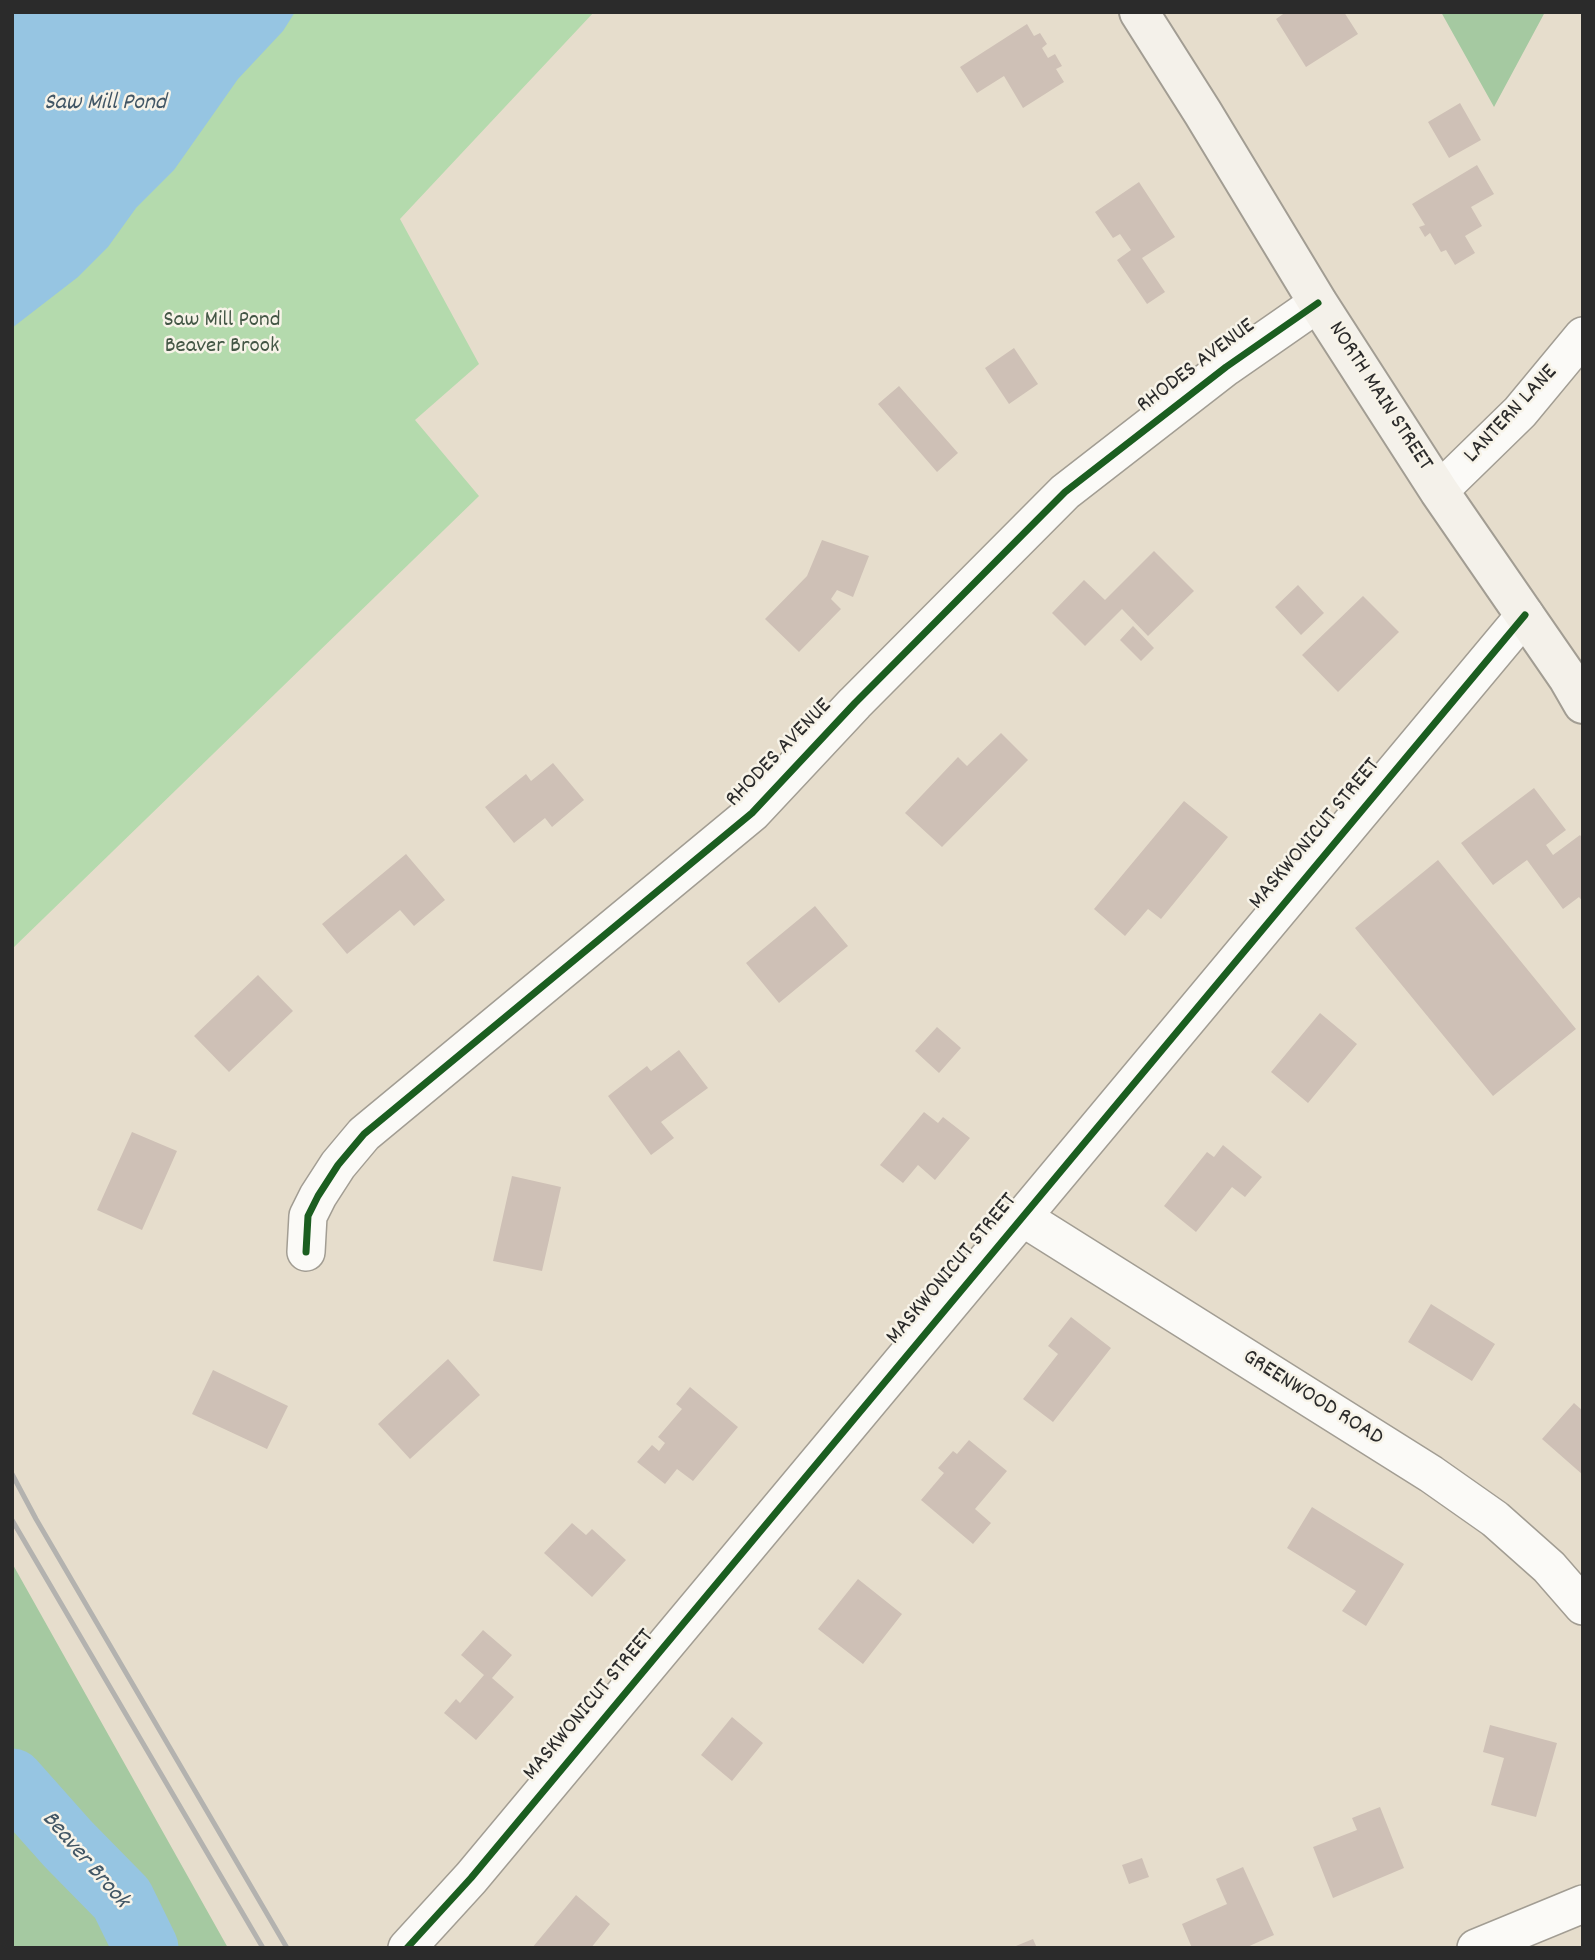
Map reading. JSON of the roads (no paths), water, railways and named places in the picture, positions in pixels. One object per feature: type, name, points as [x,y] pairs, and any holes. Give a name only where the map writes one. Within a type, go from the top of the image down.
[{"type":"main road","name":"NORTH MAIN STREET","points":[[1139,12],[1318,303],[1439,491],[1568,678],[1583,704]]},
{"type":"street","name":"RHODES AVENUE","points":[[306,1252],[308,1216],[338,1166],[364,1134],[752,813],[855,703],[1065,492],[1226,367],[1318,303]]},
{"type":"street","name":"LANTERN LANE","points":[[1439,491],[1520,411],[1583,336]]},
{"type":"street","name":"MASKWONICUT STREET","points":[[407,1948],[488,1857],[1525,615]]},
{"type":"street","name":"GREENWOOD ROAD","points":[[1022,1217],[1431,1474],[1495,1519],[1549,1567],[1583,1606]]},
{"type":"street","points":[[1476,1948],[1583,1905]]},
{"type":"water","name":"Saw Mill Pond","points":[[12,12],[295,12],[283,31],[238,79],[174,170],[136,208],[108,247],[78,277],[12,328]]},
{"type":"waterway","name":"Beaver Brook","points":[[12,1781],[122,1899],[146,1948]]},
{"type":"railway","points":[[12,1474],[287,1948]]},
{"type":"railway","points":[[12,1520],[263,1948]]},
{"type":"park label","name":"Saw Mill Pond Beaver Brook","points":[[222,335]]}]
